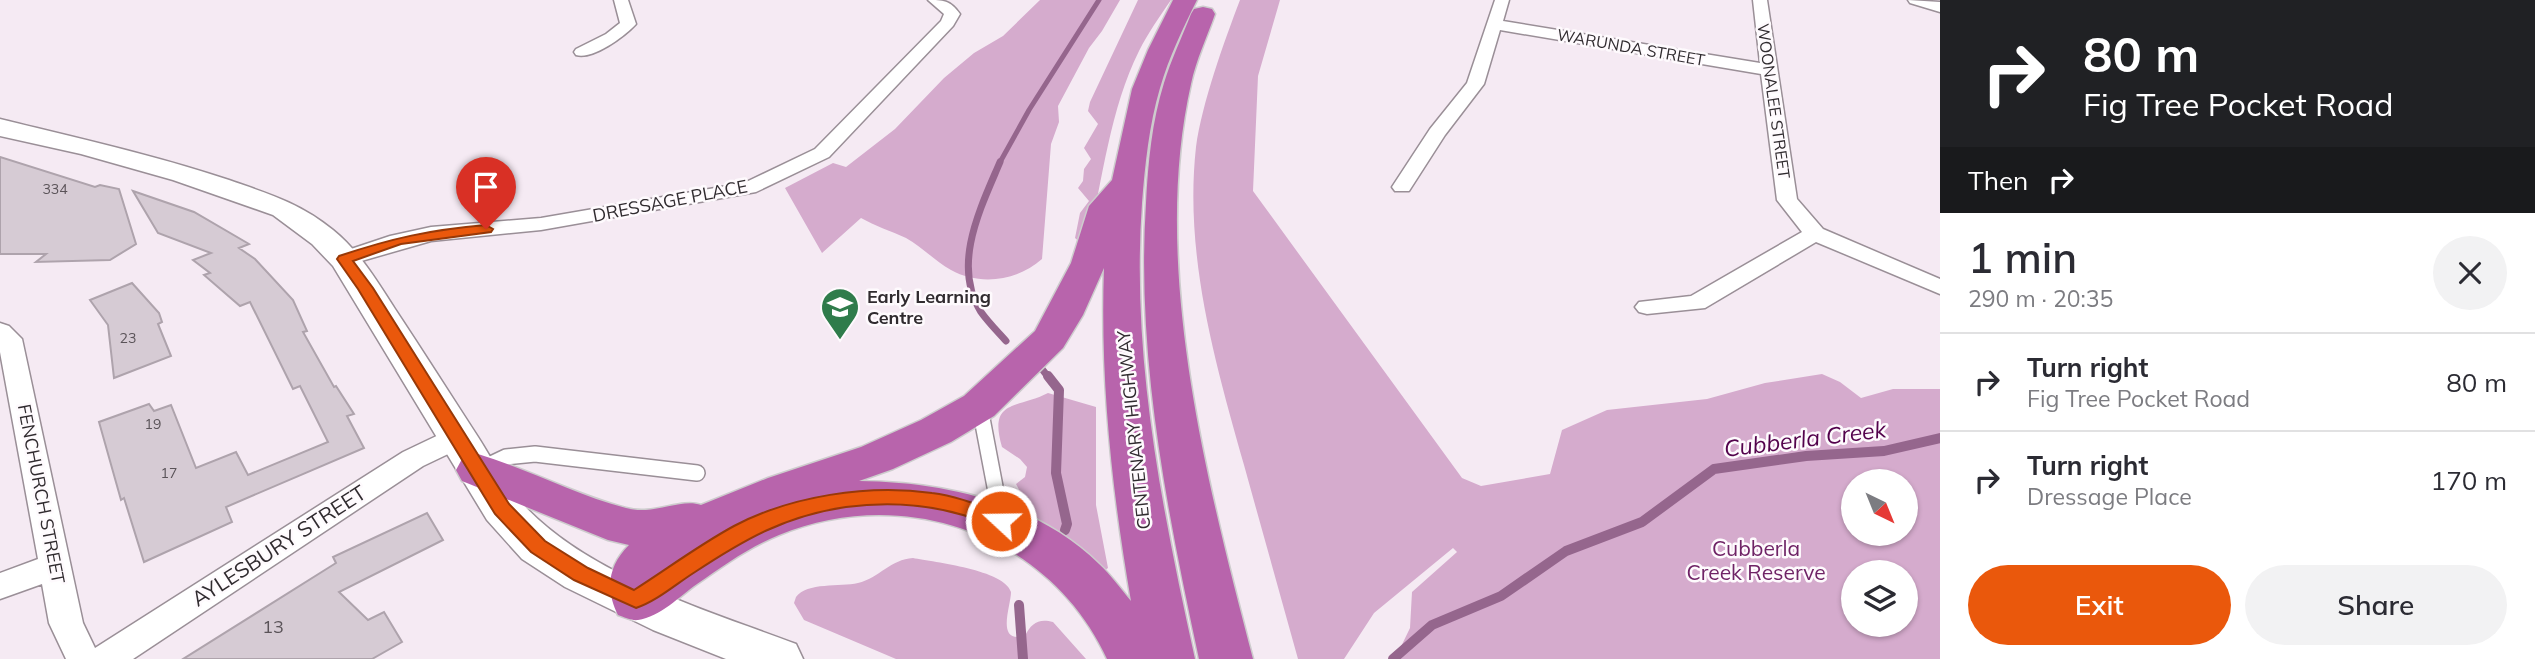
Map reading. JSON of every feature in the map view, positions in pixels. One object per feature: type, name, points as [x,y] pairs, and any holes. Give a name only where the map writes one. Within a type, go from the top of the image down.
[{"type":"highway","name":"CENTENARY HIGHWAY","points":[[1168,659],[1149,568],[1125,367],[1122,268],[1127,183],[1145,90],[1185,0]]},
{"type":"highway","points":[[1210,0],[1200,18],[1184,64],[1166,138],[1160,254],[1177,419],[1194,520],[1226,659]]},
{"type":"highway","points":[[468,454],[610,523],[636,529],[669,526],[755,501],[877,458],[936,431],[979,406],[1049,339],[1064,316],[1089,263],[1105,206],[1127,183]]},
{"type":"highway","points":[[755,501],[688,533],[648,558],[640,565],[632,584],[636,600],[739,532],[764,521],[807,507],[870,498],[931,500],[1001,521],[1036,542],[1082,579],[1114,618],[1134,659]]},
{"type":"main road","points":[[0,127],[24,135],[85,146],[183,174],[284,209],[323,237],[344,259],[365,288],[502,509],[538,547],[581,574],[670,616],[779,659]]},
{"type":"street","points":[[582,52],[612,37],[628,24],[621,0]]},
{"type":"street","name":"DRESSAGE PLACE","points":[[344,259],[398,241],[431,234],[541,224],[749,188],[816,157],[837,140],[947,23],[952,14],[948,8],[934,0]]},
{"type":"street","points":[[1402,187],[1437,133],[1475,84],[1502,0]]},
{"type":"street","name":"WOONALEE STREET","points":[[1760,0],[1787,200],[1815,234]]},
{"type":"street","points":[[1915,0],[1940,7]]},
{"type":"street","name":"WARUNDA STREET","points":[[1493,24],[1769,70]]},
{"type":"street","points":[[1647,307],[1698,303],[1815,234],[1940,286]]},
{"type":"street","name":"FENCHURCH STREET","points":[[0,331],[10,340],[66,623],[83,659]]},
{"type":"street","name":"AYLESBURY STREET","points":[[105,659],[413,459],[468,454]]},
{"type":"street","points":[[0,586],[55,566]]},
{"type":"lane","points":[[979,406],[1001,521]]},
{"type":"lane","points":[[468,454],[506,457],[535,454],[697,472]]},
{"type":"green space","points":[[1040,0],[1120,0],[1089,48],[1058,106],[1059,122],[1051,144],[1042,259],[1010,276],[998,279],[974,278],[951,270],[906,238],[861,218],[822,253],[785,188],[833,163],[846,167],[895,129],[944,78],[974,53],[1003,36]]},
{"type":"green space","points":[[1138,0],[1171,0],[1146,38],[1129,73],[1108,144],[1088,241],[1081,243],[1075,238],[1080,213],[1089,201],[1078,188],[1083,181],[1084,169],[1091,159],[1084,148],[1098,124],[1088,111],[1090,102]]},
{"type":"green space","name":"Cubberla Creek Reserve","points":[[1240,0],[1280,0],[1258,76],[1253,191],[1462,478],[1481,486],[1550,474],[1562,430],[1607,410],[1707,399],[1765,383],[1822,374],[1840,382],[1861,398],[1893,389],[1940,389],[1940,659],[1395,659],[1410,628],[1412,592],[1457,552],[1453,548],[1374,613],[1344,659],[1298,659],[1213,348],[1198,268],[1193,187],[1196,147],[1208,92]]},
{"type":"green space","points":[[1048,393],[1096,407],[1096,505],[1108,568],[1101,573],[1036,521],[1016,484],[1025,477],[1027,467],[1002,447],[999,421],[1002,413],[1016,404]]},
{"type":"green space","points":[[913,558],[968,568],[996,578],[1006,584],[1011,592],[1007,622],[1010,634],[1016,637],[1025,636],[1036,623],[1053,622],[1086,659],[896,659],[804,620],[794,603],[801,592],[808,589],[865,581],[898,562]]},
{"type":"building","points":[[0,157],[95,187],[100,185],[119,189],[136,244],[110,260],[36,262],[46,254],[0,254]]},
{"type":"building","points":[[133,191],[194,212],[249,244],[239,248],[255,259],[293,300],[307,331],[303,332],[334,387],[336,386],[354,414],[347,416],[364,448],[226,507],[232,522],[144,562],[124,498],[121,500],[99,422],[149,404],[154,411],[171,405],[196,468],[236,452],[248,475],[328,442],[300,386],[293,389],[250,302],[240,306],[204,275],[210,273],[193,260],[211,253],[158,233]]},
{"type":"building","points":[[132,283],[159,313],[162,322],[158,324],[171,356],[114,378],[108,325],[90,300]]},
{"type":"building","points":[[427,513],[443,540],[339,592],[368,620],[384,612],[402,642],[372,659],[183,659],[336,563],[333,557]]},
{"type":"waterway","points":[[1000,163],[1029,110],[1099,0]]},
{"type":"waterway","points":[[1000,163],[972,236],[969,275],[972,294],[981,312],[1006,341]]},
{"type":"waterway","points":[[1038,364],[1049,378]]},
{"type":"waterway","points":[[1048,376],[1059,390],[1056,473],[1067,524],[1065,530]]},
{"type":"waterway","name":"Cubberla Creek","points":[[1393,659],[1432,625],[1501,596],[1566,551],[1642,522],[1714,469],[1806,456],[1884,451],[1940,438]]},
{"type":"waterway","points":[[1019,605],[1023,659]]},
{"type":"place","name":"Early Learning Centre","points":[[840,341]]},
{"type":"route","points":[[486,229],[431,234],[398,241],[344,259],[365,288],[502,509],[538,547],[581,574],[636,600],[739,532],[788,512],[845,500],[931,500],[1001,521]]}]
